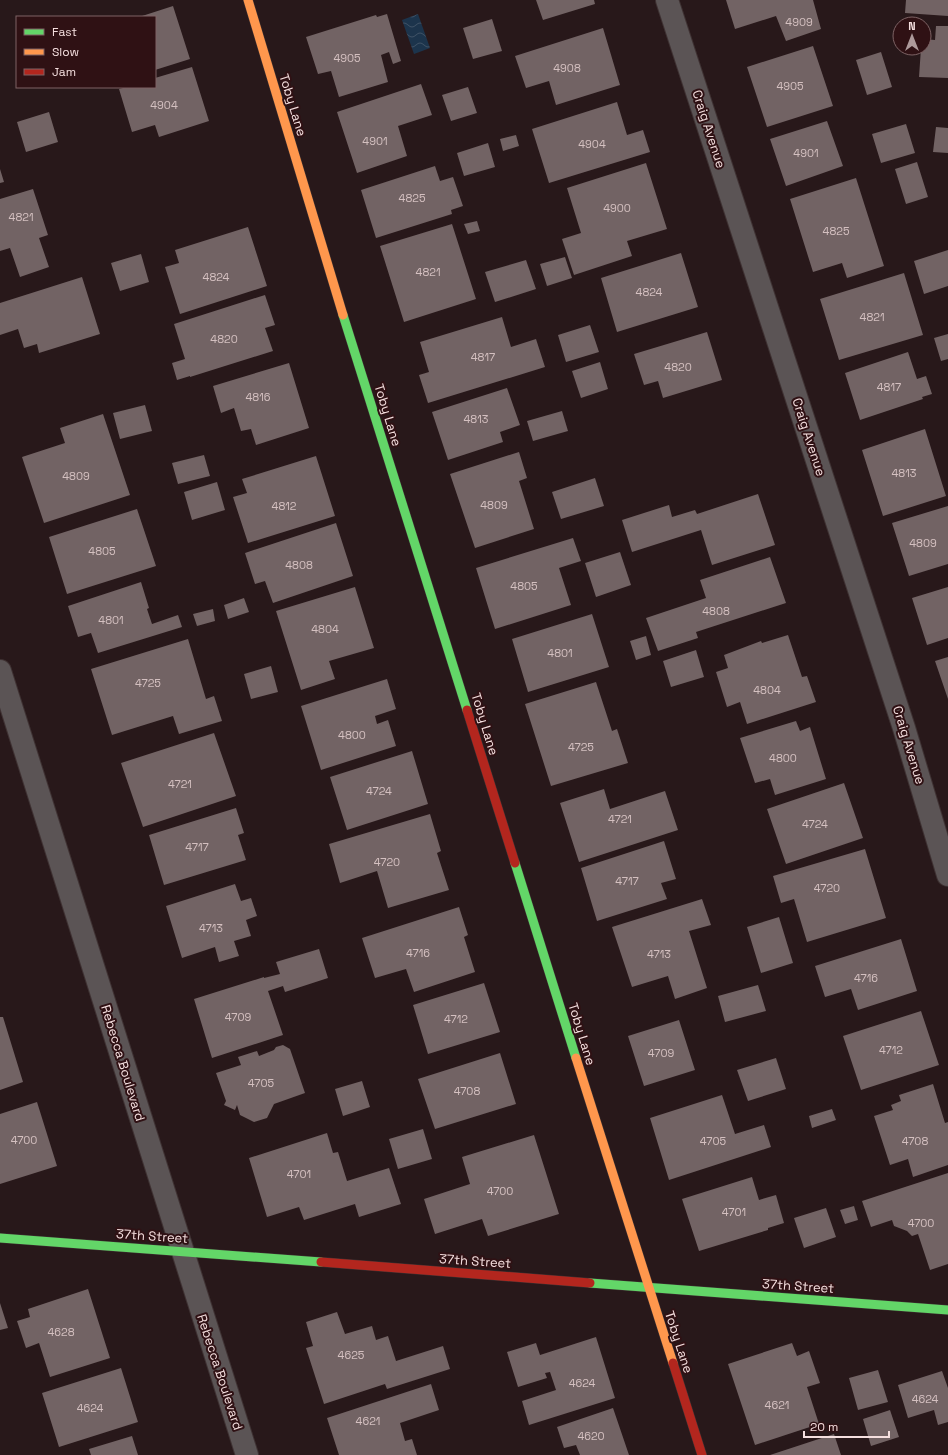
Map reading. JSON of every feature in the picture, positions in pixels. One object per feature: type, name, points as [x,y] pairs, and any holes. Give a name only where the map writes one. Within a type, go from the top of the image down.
[{"type":"street","name":"Toby Lane","points":[[248,0],[345,322],[702,1455]]},
{"type":"street","name":"Craig Avenue","points":[[667,0],[902,721],[948,875]]},
{"type":"street","name":"Rebecca Boulevard","points":[[0,671],[247,1455]]},
{"type":"street","name":"37th Street","points":[[0,1238],[948,1310]]},
{"type":"water","points":[[418,14],[430,48],[414,54],[402,20]]},
{"type":"building","points":[[536,0],[594,0],[595,4],[543,20]]},
{"type":"building","points":[[726,0],[813,0],[821,29],[786,41],[776,16],[735,29]]},
{"type":"building","points":[[906,0],[948,0],[948,16],[905,13]]},
{"type":"building","points":[[173,6],[190,59],[156,70],[156,16],[142,16]]},
{"type":"building","points":[[387,14],[401,61],[393,64],[389,52],[381,55],[388,82],[339,97],[331,71],[318,74],[306,37],[376,15],[377,17]]},
{"type":"building","points":[[492,19],[502,51],[473,59],[463,28]]},
{"type":"building","points":[[936,26],[948,26],[948,78],[919,77],[920,56],[932,56],[932,40],[935,40]]},
{"type":"building","points":[[603,28],[620,85],[556,105],[549,81],[526,88],[515,56]]},
{"type":"building","points":[[813,46],[833,106],[767,127],[747,67]]},
{"type":"building","points":[[881,52],[892,87],[867,95],[856,60]]},
{"type":"building","points":[[192,67],[209,121],[159,137],[155,125],[132,132],[119,89],[156,88],[156,78]]},
{"type":"building","points":[[421,84],[432,115],[398,126],[407,156],[357,173],[337,112]]},
{"type":"building","points":[[468,87],[477,113],[451,121],[442,95]]},
{"type":"building","points":[[617,102],[627,135],[643,130],[650,152],[549,183],[532,129]]},
{"type":"building","points":[[49,112],[58,142],[26,152],[17,122]]},
{"type":"building","points":[[827,121],[843,166],[786,186],[770,139]]},
{"type":"building","points":[[906,124],[915,153],[881,163],[872,134]]},
{"type":"building","points":[[936,127],[948,128],[948,153],[933,152]]},
{"type":"building","points":[[516,135],[519,146],[503,151],[500,139]]},
{"type":"building","points":[[488,143],[495,167],[464,176],[457,153]]},
{"type":"building","points":[[917,162],[928,197],[906,204],[895,169]]},
{"type":"building","points":[[646,163],[667,229],[627,241],[632,256],[574,275],[562,239],[581,233],[567,188]]},
{"type":"building","points":[[435,166],[440,181],[453,177],[463,206],[451,210],[452,214],[376,238],[361,190]]},
{"type":"building","points":[[0,169],[4,182],[0,183]]},
{"type":"building","points":[[856,178],[884,266],[847,278],[842,263],[813,272],[790,199]]},
{"type":"building","points":[[33,189],[48,235],[39,238],[49,267],[20,277],[10,248],[0,251],[0,199]]},
{"type":"building","points":[[477,221],[480,231],[468,234],[464,224]]},
{"type":"building","points":[[452,224],[476,299],[404,322],[380,246]]},
{"type":"building","points":[[248,227],[267,286],[180,314],[165,267],[179,263],[175,250]]},
{"type":"building","points":[[948,250],[948,286],[924,294],[914,261]]},
{"type":"building","points":[[681,253],[698,307],[617,332],[601,278]]},
{"type":"building","points":[[141,254],[149,282],[120,291],[111,263]]},
{"type":"building","points":[[565,257],[572,278],[547,286],[540,264]]},
{"type":"building","points":[[526,260],[536,289],[495,302],[485,272]]},
{"type":"building","points":[[904,273],[923,335],[839,360],[820,299]]},
{"type":"building","points":[[82,277],[100,334],[39,353],[37,344],[24,348],[18,329],[0,335],[0,303]]},
{"type":"building","points":[[265,295],[275,325],[265,328],[273,351],[177,380],[172,363],[185,359],[174,324]]},
{"type":"building","points":[[502,317],[511,347],[536,339],[545,367],[428,403],[419,375],[429,372],[420,342]]},
{"type":"building","points":[[590,325],[599,352],[566,362],[558,335]]},
{"type":"building","points":[[707,332],[722,380],[663,398],[658,381],[644,385],[634,354]]},
{"type":"building","points":[[948,334],[948,359],[941,361],[934,338]]},
{"type":"building","points":[[908,352],[917,379],[926,376],[932,394],[922,397],[923,399],[860,420],[845,373]]},
{"type":"building","points":[[600,362],[608,389],[581,398],[572,371]]},
{"type":"building","points":[[289,363],[309,428],[256,445],[251,429],[241,431],[234,408],[221,413],[213,386]]},
{"type":"building","points":[[507,388],[520,425],[500,432],[503,442],[448,460],[432,412]]},
{"type":"building","points":[[145,405],[152,431],[120,439],[113,413]]},
{"type":"building","points":[[562,411],[568,431],[533,441],[527,421]]},
{"type":"building","points":[[103,414],[130,495],[44,523],[22,457],[65,443],[60,428]]},
{"type":"building","points":[[925,429],[946,496],[883,516],[862,450]]},
{"type":"building","points":[[519,452],[527,478],[519,481],[534,529],[475,548],[450,474]]},
{"type":"building","points":[[204,455],[210,476],[178,484],[172,463]]},
{"type":"building","points":[[316,456],[335,516],[248,543],[233,497],[247,493],[242,479]]},
{"type":"building","points":[[595,478],[604,506],[561,519],[552,492]]},
{"type":"building","points":[[217,482],[225,510],[192,520],[184,492]]},
{"type":"building","points":[[758,494],[775,545],[712,565],[701,530],[632,552],[622,520],[669,505],[672,517],[695,510],[697,514]]},
{"type":"building","points":[[948,506],[948,564],[909,576],[892,523]]},
{"type":"building","points":[[137,509],[156,566],[67,594],[49,537]]},
{"type":"building","points":[[336,523],[353,576],[273,603],[265,581],[255,584],[245,553]]},
{"type":"building","points":[[573,538],[581,561],[559,568],[571,605],[495,629],[476,568]]},
{"type":"building","points":[[620,552],[631,585],[596,597],[585,563]]},
{"type":"building","points":[[770,557],[786,603],[696,632],[698,638],[658,651],[646,618],[706,598],[700,580]]},
{"type":"building","points":[[141,582],[152,624],[178,615],[182,627],[98,653],[91,633],[78,637],[68,606]]},
{"type":"building","points":[[355,587],[374,648],[329,661],[335,679],[301,690],[276,611]]},
{"type":"building","points":[[948,587],[948,638],[927,645],[912,598]]},
{"type":"building","points":[[244,598],[249,612],[228,619],[224,605]]},
{"type":"building","points":[[213,609],[215,621],[197,626],[193,614]]},
{"type":"building","points":[[592,614],[609,667],[528,692],[512,639]]},
{"type":"building","points":[[788,635],[802,677],[807,676],[816,702],[747,724],[740,702],[727,707],[716,672],[728,668],[724,655],[761,641],[762,643]]},
{"type":"building","points":[[646,636],[651,655],[636,660],[630,641]]},
{"type":"building","points":[[188,639],[206,699],[214,696],[222,721],[179,734],[173,716],[112,735],[91,669]]},
{"type":"building","points":[[696,650],[704,677],[671,687],[663,661]]},
{"type":"building","points":[[948,657],[948,699],[935,661]]},
{"type":"building","points":[[271,666],[278,692],[251,699],[244,674]]},
{"type":"building","points":[[387,679],[396,709],[375,716],[377,724],[388,720],[396,746],[321,770],[301,706]]},
{"type":"building","points":[[596,682],[612,731],[617,729],[628,763],[551,786],[525,704]]},
{"type":"building","points":[[796,721],[800,731],[810,727],[826,779],[775,795],[770,779],[755,783],[740,738]]},
{"type":"building","points":[[214,733],[236,796],[143,827],[121,763]]},
{"type":"building","points":[[412,751],[428,804],[347,830],[330,777]]},
{"type":"building","points":[[844,783],[863,838],[786,864],[767,809]]},
{"type":"building","points":[[604,789],[610,809],[665,791],[678,830],[579,862],[560,803]]},
{"type":"building","points":[[236,808],[244,833],[238,835],[246,860],[164,885],[149,835]]},
{"type":"building","points":[[430,814],[441,851],[437,853],[449,890],[388,908],[377,871],[340,883],[329,844]]},
{"type":"building","points":[[664,841],[676,879],[661,883],[667,899],[597,921],[581,868]]},
{"type":"building","points":[[865,849],[886,918],[807,942],[794,899],[781,903],[773,876]]},
{"type":"building","points":[[235,884],[241,901],[251,898],[257,916],[246,920],[251,936],[234,941],[239,956],[219,962],[215,947],[182,958],[166,906]]},
{"type":"building","points":[[702,899],[711,925],[689,931],[707,988],[675,999],[668,976],[632,987],[612,927]]},
{"type":"building","points":[[459,907],[468,935],[464,937],[475,972],[414,992],[406,969],[375,978],[362,938]]},
{"type":"building","points":[[779,917],[793,963],[761,973],[747,927]]},
{"type":"building","points":[[901,939],[917,991],[858,1010],[851,989],[825,997],[815,966]]},
{"type":"building","points":[[319,949],[328,978],[285,992],[283,986],[268,991],[283,1035],[212,1058],[194,999],[264,977],[280,974],[276,962]]},
{"type":"building","points":[[484,983],[500,1032],[428,1054],[413,1005]]},
{"type":"building","points":[[758,985],[766,1011],[725,1022],[718,996]]},
{"type":"building","points":[[921,1011],[939,1065],[861,1090],[843,1036]]},
{"type":"building","points":[[0,1017],[3,1017],[23,1082],[0,1090]]},
{"type":"building","points":[[679,1020],[695,1070],[644,1086],[628,1036]]},
{"type":"building","points":[[283,1045],[290,1049],[305,1093],[274,1104],[267,1118],[254,1122],[240,1115],[237,1105],[235,1110],[224,1105],[226,1101],[216,1073],[241,1065],[238,1057],[257,1051],[259,1056]]},
{"type":"building","points":[[500,1053],[516,1104],[435,1129],[418,1079]]},
{"type":"building","points":[[776,1058],[786,1089],[748,1101],[737,1070]]},
{"type":"building","points":[[362,1081],[370,1107],[343,1116],[335,1089]]},
{"type":"building","points":[[933,1084],[945,1123],[948,1122],[948,1165],[913,1177],[908,1159],[890,1165],[874,1116],[893,1110],[891,1105],[901,1101],[899,1095]]},
{"type":"building","points":[[722,1095],[735,1134],[764,1125],[771,1147],[669,1180],[650,1118]]},
{"type":"building","points":[[37,1102],[57,1166],[0,1184],[0,1114]]},
{"type":"building","points":[[832,1109],[836,1120],[812,1128],[809,1116]]},
{"type":"building","points":[[423,1129],[432,1159],[398,1169],[389,1139]]},
{"type":"building","points":[[327,1133],[333,1153],[338,1152],[347,1181],[389,1168],[401,1204],[359,1217],[355,1204],[304,1220],[299,1207],[267,1217],[249,1158]]},
{"type":"building","points":[[534,1135],[559,1214],[488,1236],[482,1219],[435,1234],[424,1199],[470,1184],[462,1157]]},
{"type":"building","points":[[948,1173],[948,1264],[930,1270],[918,1234],[912,1236],[907,1231],[894,1226],[892,1220],[871,1227],[862,1201]]},
{"type":"building","points":[[752,1177],[759,1200],[776,1195],[784,1223],[768,1228],[768,1230],[699,1251],[682,1199]]},
{"type":"building","points":[[854,1206],[858,1220],[845,1224],[840,1210]]},
{"type":"building","points":[[826,1208],[836,1237],[804,1248],[794,1218]]},
{"type":"building","points":[[88,1289],[110,1358],[50,1377],[39,1343],[26,1348],[17,1321],[30,1317],[28,1309]]},
{"type":"building","points":[[0,1303],[8,1328],[0,1330]]},
{"type":"building","points":[[337,1312],[345,1334],[372,1326],[376,1340],[388,1336],[396,1361],[443,1346],[450,1369],[387,1389],[385,1384],[324,1404],[306,1348],[313,1346],[306,1322]]},
{"type":"building","points":[[596,1337],[615,1398],[529,1425],[522,1401],[556,1390],[550,1372],[545,1373],[547,1378],[518,1387],[507,1352],[536,1343],[540,1355]]},
{"type":"building","points":[[792,1343],[797,1356],[809,1351],[820,1383],[807,1387],[819,1424],[755,1445],[728,1364]]},
{"type":"building","points":[[121,1368],[138,1422],[59,1447],[42,1393]]},
{"type":"building","points":[[878,1370],[888,1402],[858,1410],[849,1378]]},
{"type":"building","points":[[942,1371],[948,1388],[948,1422],[938,1425],[934,1410],[908,1418],[898,1385]]},
{"type":"building","points":[[431,1384],[439,1410],[400,1423],[405,1441],[412,1439],[417,1455],[339,1455],[327,1418]]},
{"type":"building","points":[[613,1408],[629,1455],[580,1455],[576,1445],[564,1448],[557,1427]]},
{"type":"building","points":[[890,1410],[899,1437],[871,1446],[863,1419]]},
{"type":"building","points":[[834,1434],[841,1455],[770,1455]]},
{"type":"building","points":[[132,1436],[138,1455],[91,1455],[89,1449]]},
{"type":"traffic: fast","points":[[343,315],[467,710]]},
{"type":"traffic: fast","points":[[515,863],[576,1058]]},
{"type":"traffic: fast","points":[[0,1238],[321,1262]]},
{"type":"traffic: fast","points":[[590,1283],[948,1310]]},
{"type":"traffic: slow","points":[[248,0],[343,315]]},
{"type":"traffic: slow","points":[[576,1058],[673,1363]]},
{"type":"traffic: jam","points":[[467,710],[515,863]]},
{"type":"traffic: jam","points":[[321,1262],[590,1283]]},
{"type":"traffic: jam","points":[[673,1363],[702,1455]]}]
